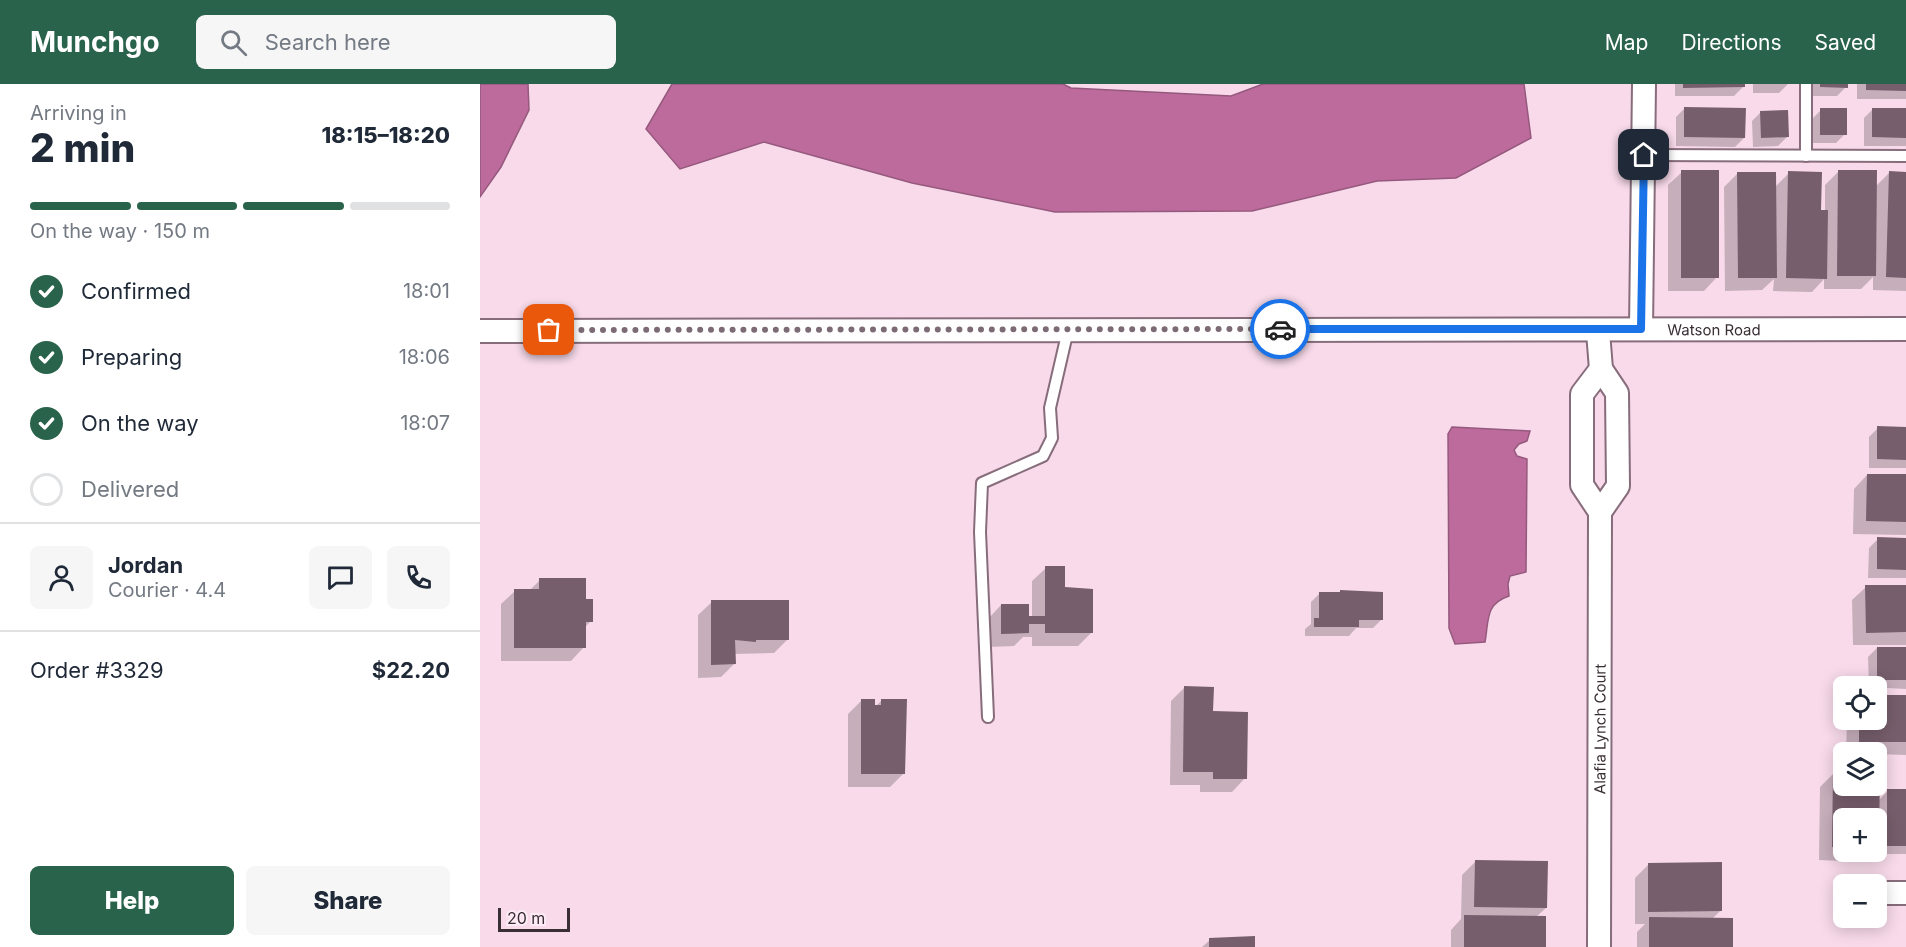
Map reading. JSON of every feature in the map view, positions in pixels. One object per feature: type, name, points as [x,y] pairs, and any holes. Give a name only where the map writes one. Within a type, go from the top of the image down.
[{"type":"street","points":[[1641,329],[1644,84]]},
{"type":"street","name":"Watson Road","points":[[480,331],[1906,329]]},
{"type":"street","points":[[1598,332],[1601,369],[1617,393],[1618,486],[1600,512],[1582,485],[1582,394],[1601,369]]},
{"type":"street","name":"Alafia Lynch Court","points":[[1599,947],[1600,512]]},
{"type":"street","points":[[1887,893],[1906,893]]},
{"type":"lane","points":[[1806,84],[1806,156]]},
{"type":"lane","points":[[1644,155],[1906,156]]},
{"type":"lane","points":[[987,717],[980,532],[982,483],[1043,456],[1052,438],[1050,408],[1068,330]]},
{"type":"shaded area","points":[[480,84],[528,84],[529,110],[501,167],[480,197]]},
{"type":"shaded area","points":[[672,84],[1063,84],[1071,88],[1231,96],[1263,84],[1524,84],[1531,138],[1456,178],[1377,181],[1252,211],[1055,212],[912,183],[764,142],[680,169],[646,129]]},
{"type":"shaded area","points":[[1452,427],[1530,431],[1527,441],[1519,444],[1514,450],[1517,456],[1527,459],[1526,572],[1510,576],[1509,596],[1501,599],[1492,608],[1485,642],[1455,644],[1449,628],[1448,434]]},
{"type":"building","points":[[1683,84],[1745,84],[1745,87],[1683,88]]},
{"type":"building","points":[[1820,84],[1848,84],[1848,88],[1820,87]]},
{"type":"building","points":[[1866,84],[1906,84],[1906,91],[1866,90]]},
{"type":"building","points":[[1684,107],[1746,108],[1745,138],[1684,137]]},
{"type":"building","points":[[1820,108],[1847,108],[1847,135],[1820,135]]},
{"type":"building","points":[[1872,108],[1906,108],[1906,138],[1872,137]]},
{"type":"building","points":[[1788,110],[1789,137],[1761,138],[1760,111]]},
{"type":"building","points":[[1681,170],[1719,170],[1719,278],[1681,278]]},
{"type":"building","points":[[1838,170],[1877,170],[1876,276],[1837,276]]},
{"type":"building","points":[[1788,171],[1822,172],[1821,210],[1828,210],[1827,279],[1786,278]]},
{"type":"building","points":[[1889,171],[1906,172],[1906,278],[1886,277]]},
{"type":"building","points":[[1737,172],[1776,172],[1777,278],[1738,278]]},
{"type":"building","points":[[1877,426],[1906,427],[1906,460],[1877,459]]},
{"type":"building","points":[[1867,474],[1906,474],[1906,522],[1866,521]]},
{"type":"building","points":[[1877,537],[1906,538],[1906,570],[1877,569]]},
{"type":"building","points":[[1045,566],[1065,566],[1065,587],[1093,589],[1093,633],[1045,633],[1045,624],[1029,624],[1029,633],[1001,634],[1001,604],[1029,604],[1029,616],[1045,616]]},
{"type":"building","points":[[539,578],[586,578],[586,599],[593,599],[593,622],[586,622],[586,648],[514,648],[514,589],[539,589]]},
{"type":"building","points":[[1865,585],[1906,585],[1906,632],[1866,633]]},
{"type":"building","points":[[1340,590],[1383,592],[1383,620],[1359,620],[1359,627],[1314,627],[1314,618],[1319,618],[1319,592],[1340,592]]},
{"type":"building","points":[[711,600],[789,600],[789,640],[756,640],[756,642],[735,640],[736,664],[711,665]]},
{"type":"building","points":[[1877,647],[1906,647],[1906,680],[1887,680],[1887,676],[1877,676]]},
{"type":"building","points":[[1184,686],[1214,687],[1213,711],[1248,712],[1247,779],[1213,779],[1213,772],[1183,772]]},
{"type":"building","points":[[1887,695],[1906,695],[1906,742],[1859,742],[1859,730],[1887,730]]},
{"type":"building","points":[[861,699],[875,699],[875,705],[881,705],[881,699],[907,699],[905,774],[861,774]]},
{"type":"building","points":[[1833,772],[1833,796],[1880,796],[1879,808],[1833,808],[1832,847]]},
{"type":"building","points":[[1887,789],[1906,789],[1906,846],[1887,846]]},
{"type":"building","points":[[1475,860],[1548,861],[1547,908],[1474,907]]},
{"type":"building","points":[[1722,862],[1722,911],[1648,912],[1648,863]]},
{"type":"building","points":[[1464,915],[1546,916],[1546,947],[1464,947]]},
{"type":"building","points":[[1649,917],[1733,918],[1733,947],[1649,947]]},
{"type":"building","points":[[1255,936],[1255,947],[1209,947],[1209,938]]},
{"type":"way so far","points":[[549,330],[1280,329]]},
{"type":"route","points":[[1280,329],[1641,329],[1644,155]]}]
